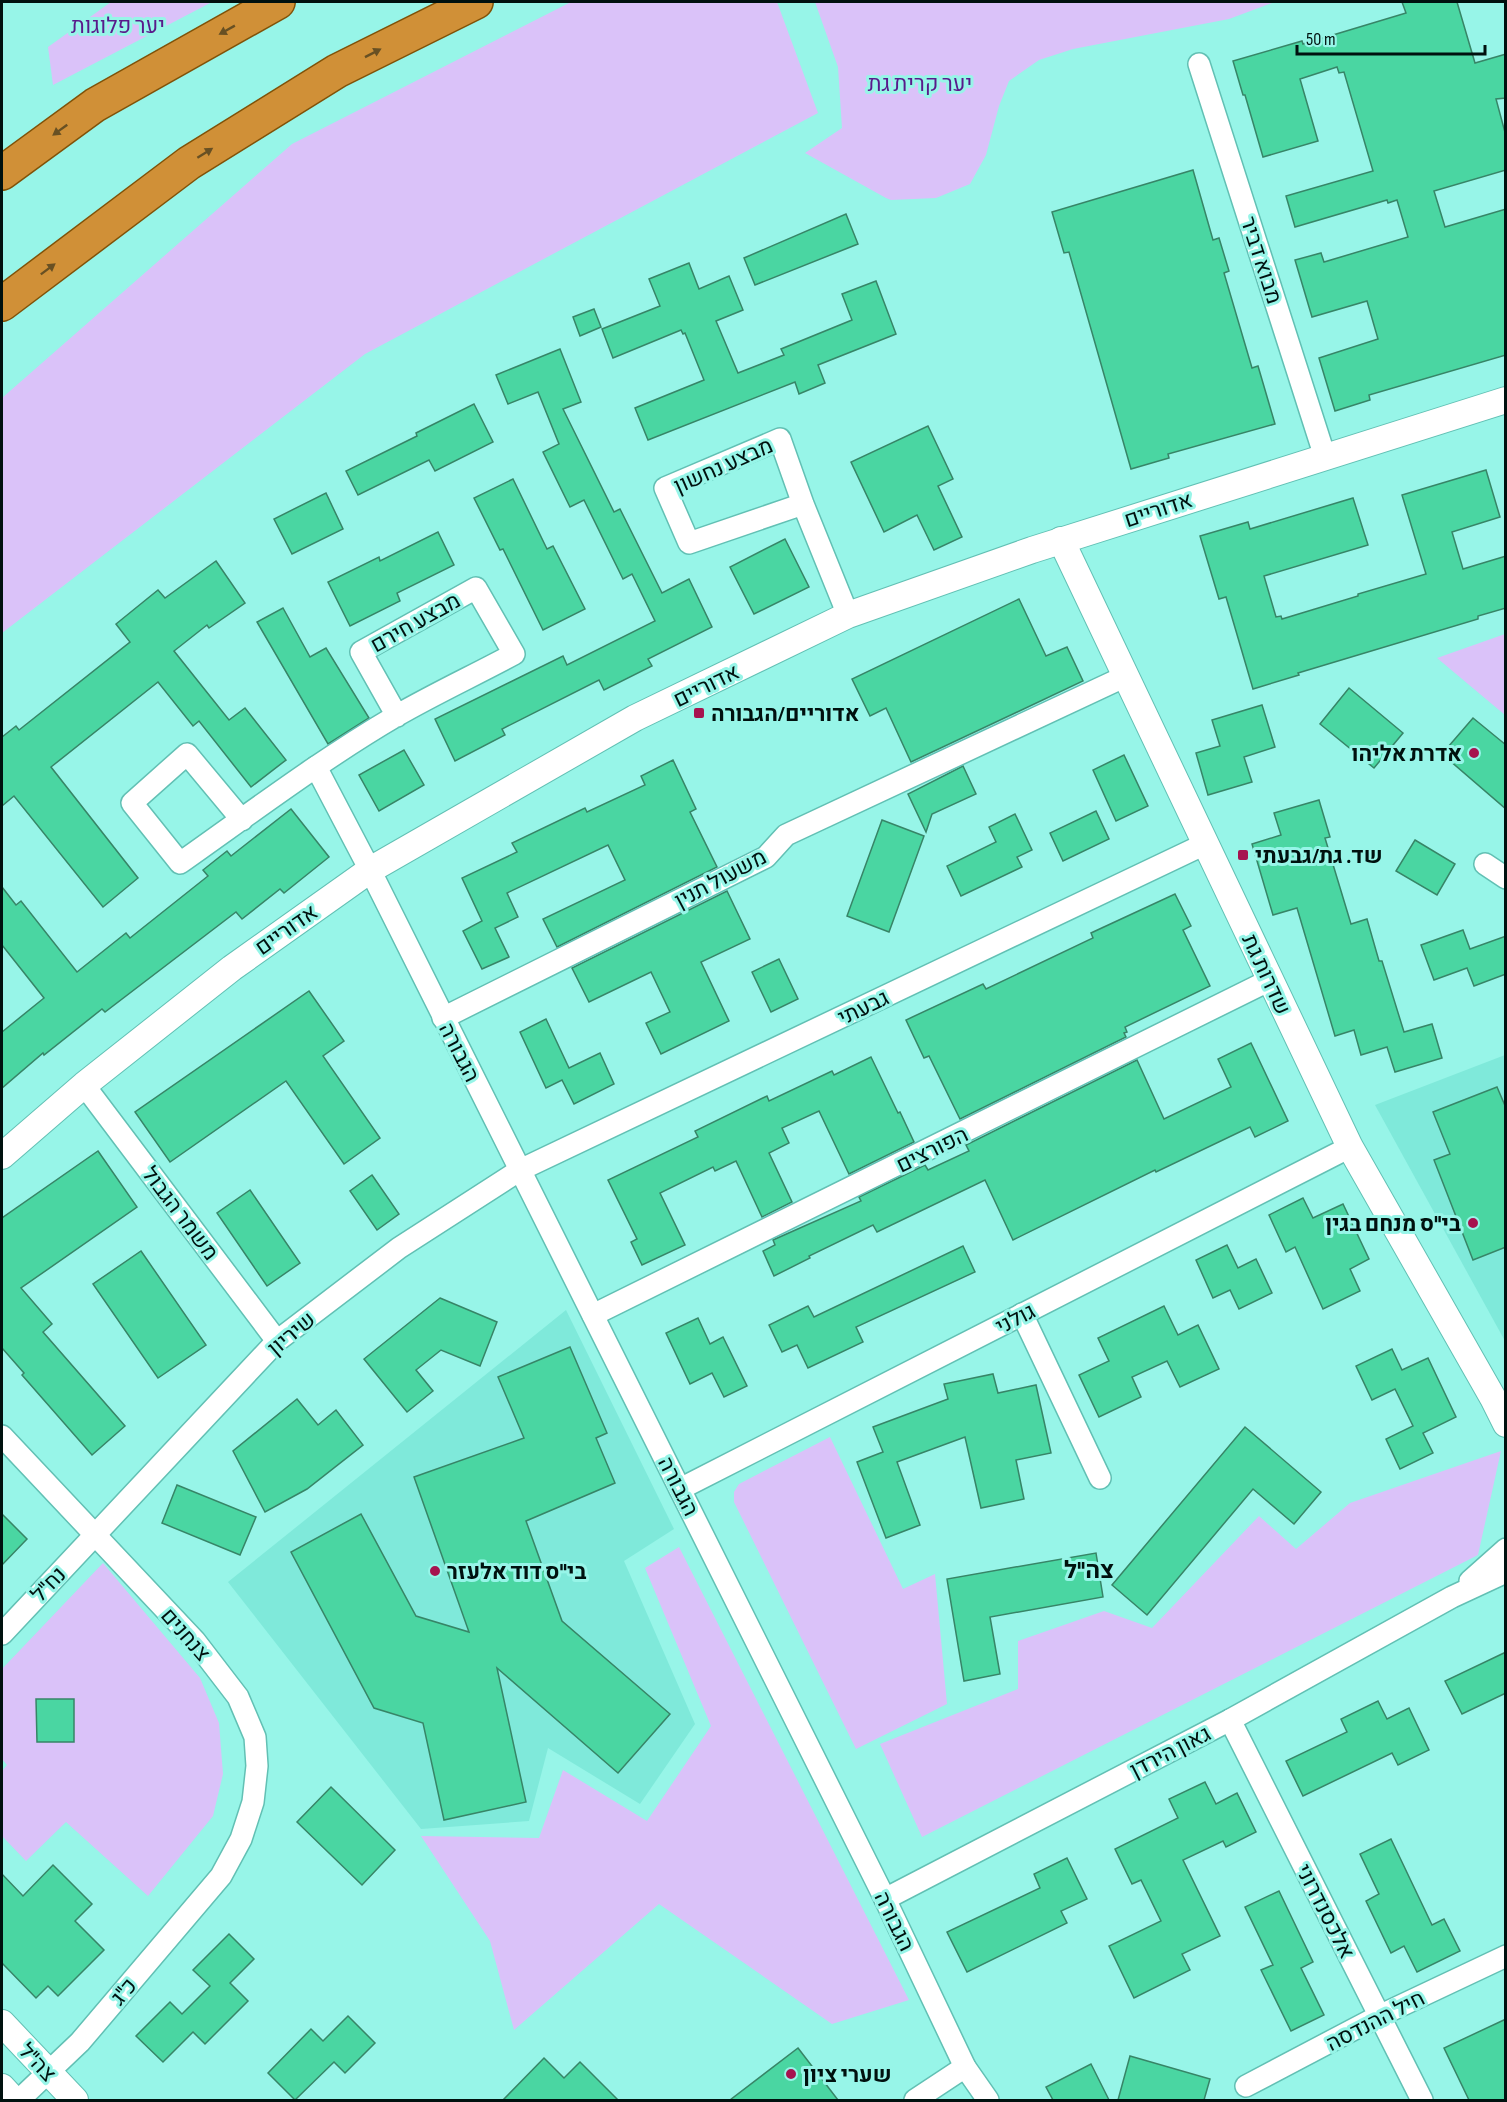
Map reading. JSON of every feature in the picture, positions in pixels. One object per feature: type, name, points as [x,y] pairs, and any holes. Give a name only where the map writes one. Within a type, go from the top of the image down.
[{"type":"highway","points":[[2,173],[95,105],[278,2]]},
{"type":"highway","points":[[2,304],[189,163],[337,71],[476,2]]},
{"type":"street","name":"מבוא דביר","points":[[1199,64],[1325,457]]},
{"type":"street","name":"אדוריים","points":[[2,1156],[84,1085],[232,968],[370,870],[635,718],[848,615],[1061,540],[1506,400]]},
{"type":"street","name":"מבצע נחשון","points":[[803,504],[689,543],[665,488],[780,439],[803,504],[848,615]]},
{"type":"street","name":"שדרות גת","points":[[1061,540],[1350,1147],[1499,1404],[1506,1424]]},
{"type":"street","name":"מבצע חירם","points":[[242,820],[188,754],[132,803],[180,863],[242,820],[316,767],[397,716],[514,654],[476,588],[361,652],[397,716]]},
{"type":"street","name":"משעול תנין","points":[[443,1018],[766,857],[786,835],[1126,676]]},
{"type":"street","name":"הגבורה","points":[[316,767],[370,870],[885,1899],[965,2067],[988,2100]]},
{"type":"street","name":"גבעתי","points":[[520,1170],[1205,844]]},
{"type":"street","points":[[1485,864],[1506,879]]},
{"type":"street","name":"הפורצים","points":[[593,1316],[1270,980]]},
{"type":"street","name":"משמר הגבול","points":[[84,1085],[277,1341]]},
{"type":"street","name":"גולני","points":[[680,1489],[1350,1147]]},
{"type":"street","name":"שיריון","points":[[95,1535],[277,1341],[399,1248],[520,1170]]},
{"type":"street","points":[[1022,1314],[1100,1478]]},
{"type":"street","name":"צנחנים","points":[[2,1436],[195,1641],[238,1697],[255,1737],[257,1766],[254,1802],[241,1839],[220,1876]]},
{"type":"street","name":"נח\"ל","points":[[2,1634],[95,1535]]},
{"type":"street","name":"גאון הירדן","points":[[1452,1597],[1506,1549]]},
{"type":"street","name":"גאון הירדן","points":[[885,1899],[1230,1720],[1452,1597],[1506,1572]]},
{"type":"street","name":"אלכסנדרוני","points":[[1230,1720],[1422,2100]]},
{"type":"street","name":"כ\"ג","points":[[19,2100],[80,2042],[220,1876]]},
{"type":"street","name":"חיל ההנדסה","points":[[1246,2086],[1379,2016],[1506,1956]]},
{"type":"street","name":"צה\"ל","points":[[2,2023],[75,2100]]},
{"type":"street","points":[[915,2100],[965,2067]]},
{"type":"street","name":"צה\"ל","points":[[2,2087],[14,2100]]},
{"type":"shaded area","name":"בי\"ס מנחם בגין","points":[[1505,1055],[1505,1341],[1375,1105]]},
{"type":"shaded area","name":"בי\"ס דוד אלעזר","points":[[566,1310],[674,1529],[624,1561],[695,1724],[640,1804],[548,1748],[529,1821],[421,1829],[228,1582]]},
{"type":"green space","name":"יער פלוגות","points":[[111,2],[212,2],[53,85],[48,47]]},
{"type":"green space","points":[[571,2],[777,2],[818,113],[365,354],[2,633],[2,398],[292,144]]},
{"type":"green space","name":"יער קרית גת","points":[[815,2],[1275,2],[1229,19],[1073,49],[1039,60],[1009,81],[999,106],[986,155],[970,184],[936,198],[891,200],[805,153],[842,128],[838,67]]},
{"type":"green space","points":[[1506,634],[1505,715],[1437,658]]},
{"type":"green space","points":[[830,1437],[903,1589],[935,1574],[947,1704],[856,1749],[734,1502],[734,1492],[739,1484]]},
{"type":"green space","points":[[1501,1451],[1478,1555],[922,1837],[880,1744],[1018,1689],[1018,1641],[1104,1611],[1152,1628],[1259,1516],[1296,1549],[1350,1503]]},
{"type":"green space","points":[[679,1547],[909,2000],[832,2024],[659,1904],[514,2030],[490,1941],[421,1836],[539,1838],[563,1770],[647,1821],[711,1726],[645,1568]]},
{"type":"green space","points":[[103,1563],[200,1678],[219,1723],[223,1774],[213,1816],[148,1896],[66,1822],[26,1861],[2,1836],[2,1771],[7,1765],[2,1759],[2,1669]]},
{"type":"building","points":[[1402,2],[1457,2],[1475,63],[1506,54],[1506,98],[1496,99],[1506,136],[1506,170],[1434,191],[1445,227],[1506,209],[1506,355],[1369,395],[1370,400],[1335,411],[1319,358],[1378,339],[1367,301],[1312,317],[1295,260],[1321,253],[1324,262],[1408,237],[1397,200],[1388,203],[1387,200],[1295,227],[1286,196],[1373,171],[1344,72],[1339,73],[1337,67],[1300,79],[1318,141],[1263,157],[1233,61],[1302,41],[1303,44],[1406,13]]},
{"type":"building","points":[[1193,170],[1213,240],[1219,238],[1229,271],[1224,273],[1252,368],[1258,366],[1275,424],[1168,454],[1169,458],[1131,469],[1069,252],[1064,253],[1052,212]]},
{"type":"building","points":[[846,214],[858,244],[755,285],[744,258]]},
{"type":"building","points":[[689,263],[699,289],[729,276],[743,310],[716,321],[738,373],[784,355],[781,349],[852,320],[842,294],[876,281],[896,334],[818,365],[825,383],[799,394],[795,382],[648,440],[635,408],[704,380],[685,333],[683,334],[681,330],[613,358],[602,329],[660,306],[649,279]]},
{"type":"building","points":[[594,309],[601,327],[580,336],[573,317]]},
{"type":"building","points":[[560,349],[581,402],[563,409],[614,512],[620,509],[662,593],[689,579],[712,627],[648,659],[652,666],[604,690],[599,680],[502,729],[505,735],[455,761],[435,719],[563,656],[567,665],[655,621],[632,574],[623,579],[584,500],[570,507],[543,452],[559,444],[538,392],[508,404],[496,375]]},
{"type":"building","points":[[474,404],[493,442],[435,471],[429,460],[358,495],[346,471],[417,436],[416,433]]},
{"type":"building","points":[[928,426],[953,479],[938,486],[962,537],[934,550],[917,515],[884,532],[851,462]]},
{"type":"building","points":[[1486,470],[1500,517],[1452,532],[1463,569],[1506,556],[1506,608],[1478,616],[1478,619],[1298,673],[1299,675],[1253,689],[1226,597],[1219,599],[1200,536],[1248,522],[1250,529],[1353,498],[1368,545],[1264,576],[1276,617],[1281,616],[1282,619],[1426,574],[1402,495]]},
{"type":"building","points":[[513,479],[547,549],[553,546],[585,609],[543,630],[503,549],[500,550],[474,498]]},
{"type":"building","points":[[326,493],[343,529],[292,554],[274,519]]},
{"type":"building","points":[[438,532],[454,565],[397,593],[400,601],[350,626],[328,582],[379,557],[380,561]]},
{"type":"building","points":[[785,539],[809,587],[754,614],[730,567]]},
{"type":"building","points":[[216,561],[245,603],[209,628],[207,625],[174,651],[229,720],[245,708],[286,760],[251,787],[199,721],[193,726],[158,682],[51,767],[138,878],[103,907],[14,796],[2,806],[2,737],[16,726],[19,730],[130,642],[116,624],[158,590],[165,598]]},
{"type":"building","points":[[1019,599],[1046,656],[1067,647],[1083,681],[911,762],[886,708],[870,716],[852,679]]},
{"type":"building","points":[[283,608],[310,657],[326,648],[369,718],[328,744],[257,622]]},
{"type":"building","points":[[1349,688],[1403,733],[1374,768],[1320,724]]},
{"type":"building","points":[[1262,705],[1275,747],[1244,757],[1252,782],[1208,795],[1196,753],[1220,746],[1212,720]]},
{"type":"building","name":"אדרת אליהו","points":[[1473,718],[1506,745],[1506,809],[1442,754]]},
{"type":"building","points":[[404,750],[424,785],[379,811],[359,775]]},
{"type":"building","points":[[1124,755],[1148,806],[1116,821],[1093,770]]},
{"type":"building","points":[[673,760],[696,809],[690,812],[717,867],[557,947],[543,919],[625,880],[608,845],[507,893],[518,917],[495,928],[509,957],[482,969],[463,931],[482,921],[462,878],[517,852],[512,843],[585,808],[587,812],[645,785],[641,776]]},
{"type":"building","points":[[963,766],[976,794],[932,814],[926,832],[908,794]]},
{"type":"building","points":[[1319,800],[1330,837],[1325,838],[1351,924],[1367,919],[1404,1032],[1432,1024],[1442,1058],[1395,1072],[1387,1047],[1361,1055],[1354,1030],[1335,1036],[1297,908],[1273,915],[1252,844],[1281,835],[1274,813]]},
{"type":"building","points":[[291,809],[329,857],[284,893],[280,889],[242,919],[236,912],[105,1012],[102,1009],[44,1055],[43,1053],[2,1088],[2,1032],[44,998],[2,945],[2,887],[16,905],[21,901],[77,972],[126,933],[130,938],[208,876],[203,870],[227,851],[231,856]]},
{"type":"building","points":[[1096,811],[1109,839],[1063,861],[1050,833]]},
{"type":"building","points":[[1015,814],[1032,850],[1017,857],[1022,867],[961,896],[947,866],[996,842],[989,827]]},
{"type":"building","points":[[882,820],[924,836],[889,932],[847,916]]},
{"type":"building","points":[[1415,840],[1455,864],[1437,895],[1396,871]]},
{"type":"building","points":[[727,891],[750,939],[701,962],[729,1021],[661,1054],[646,1023],[670,1012],[651,972],[589,1002],[572,968]]},
{"type":"building","points":[[1175,894],[1191,926],[1183,930],[1210,986],[1125,1027],[1126,1037],[960,1119],[929,1056],[924,1058],[906,1020],[983,984],[986,989],[1093,938],[1091,933]]},
{"type":"building","points":[[1463,930],[1470,949],[1506,936],[1506,974],[1474,986],[1467,968],[1434,980],[1421,945]]},
{"type":"building","points":[[779,959],[798,999],[771,1012],[752,972]]},
{"type":"building","points":[[309,991],[344,1041],[323,1056],[380,1138],[344,1164],[286,1081],[170,1162],[135,1112]]},
{"type":"building","points":[[546,1019],[569,1068],[600,1053],[614,1084],[574,1104],[562,1080],[546,1088],[520,1032]]},
{"type":"building","points":[[1251,1043],[1288,1121],[1255,1137],[1250,1127],[1156,1172],[1155,1170],[1013,1240],[985,1180],[877,1232],[873,1225],[774,1276],[763,1251],[775,1245],[773,1240],[861,1201],[859,1197],[925,1165],[928,1170],[969,1151],[966,1145],[1137,1060],[1164,1119],[1231,1087],[1218,1059]]},
{"type":"building","points":[[871,1057],[914,1142],[849,1174],[819,1111],[782,1128],[789,1143],[769,1153],[792,1202],[762,1217],[736,1161],[715,1171],[713,1167],[660,1193],[685,1245],[642,1265],[631,1242],[637,1239],[608,1180],[698,1137],[695,1131],[767,1096],[769,1101],[832,1071],[834,1075]]},
{"type":"building","points":[[1497,1087],[1506,1108],[1506,1247],[1473,1260],[1434,1160],[1450,1154],[1433,1112]]},
{"type":"building","points":[[98,1151],[137,1207],[21,1288],[52,1324],[43,1332],[125,1426],[92,1455],[22,1375],[24,1373],[2,1348],[2,1218]]},
{"type":"building","points":[[372,1175],[399,1214],[377,1230],[350,1191]]},
{"type":"building","points":[[250,1190],[300,1263],[267,1286],[217,1213]]},
{"type":"building","points":[[1303,1198],[1313,1218],[1343,1204],[1369,1259],[1350,1269],[1360,1291],[1323,1309],[1295,1247],[1286,1252],[1269,1215]]},
{"type":"building","points":[[1227,1245],[1238,1268],[1256,1259],[1272,1293],[1239,1309],[1230,1290],[1213,1298],[1196,1260]]},
{"type":"building","points":[[963,1246],[975,1272],[856,1327],[863,1342],[808,1368],[797,1345],[782,1352],[769,1325],[808,1306],[814,1317]]},
{"type":"building","points":[[141,1251],[206,1345],[158,1378],[93,1284]]},
{"type":"building","points":[[440,1298],[497,1322],[480,1366],[441,1350],[416,1370],[433,1391],[407,1412],[364,1359]]},
{"type":"building","points":[[1164,1306],[1178,1335],[1198,1325],[1219,1369],[1180,1387],[1167,1361],[1132,1377],[1141,1397],[1099,1417],[1079,1375],[1109,1361],[1098,1338]]},
{"type":"building","points":[[698,1318],[710,1344],[723,1337],[747,1386],[724,1397],[712,1373],[690,1384],[666,1333]]},
{"type":"building","points":[[570,1347],[607,1433],[596,1438],[615,1483],[526,1521],[562,1621],[670,1714],[618,1773],[497,1668],[526,1802],[444,1820],[423,1723],[374,1708],[291,1552],[361,1514],[416,1616],[469,1632],[414,1477],[524,1438],[498,1377]]},
{"type":"building","points":[[1392,1349],[1402,1370],[1428,1358],[1456,1417],[1423,1433],[1433,1453],[1400,1469],[1386,1439],[1413,1426],[1395,1389],[1372,1400],[1356,1366]]},
{"type":"building","points":[[993,1374],[998,1393],[1036,1385],[1051,1453],[1016,1460],[1024,1499],[981,1508],[965,1437],[897,1462],[920,1525],[886,1538],[857,1462],[883,1452],[873,1427],[948,1399],[944,1384]]},
{"type":"building","points":[[297,1399],[318,1425],[336,1410],[363,1445],[307,1489],[265,1512],[233,1451]]},
{"type":"building","points":[[1245,1427],[1321,1492],[1294,1524],[1253,1489],[1147,1615],[1112,1585]]},
{"type":"building","points":[[177,1485],[256,1517],[240,1555],[162,1523]]},
{"type":"building","points":[[2,1514],[27,1539],[2,1565]]},
{"type":"building","points":[[1096,1553],[1103,1597],[990,1617],[1000,1674],[964,1681],[947,1579]]},
{"type":"building","points":[[1506,1652],[1506,1693],[1462,1714],[1445,1681]]},
{"type":"building","points":[[36,1699],[74,1699],[74,1742],[37,1742]]},
{"type":"building","points":[[1378,1701],[1387,1719],[1409,1708],[1429,1750],[1398,1765],[1392,1753],[1303,1796],[1286,1761],[1347,1732],[1341,1719]]},
{"type":"building","points":[[1205,1782],[1216,1804],[1237,1793],[1256,1832],[1226,1847],[1223,1841],[1183,1860],[1220,1936],[1182,1954],[1190,1970],[1134,1998],[1109,1946],[1161,1921],[1141,1880],[1132,1884],[1115,1849],[1178,1818],[1169,1799]]},
{"type":"building","points":[[331,1787],[395,1850],[362,1885],[297,1822]]},
{"type":"building","points":[[1391,1839],[1432,1925],[1444,1919],[1460,1951],[1417,1972],[1404,1946],[1391,1953],[1366,1901],[1379,1894],[1360,1854]]},
{"type":"building","points":[[1067,1858],[1087,1899],[1061,1911],[1067,1923],[967,1972],[947,1932],[1040,1888],[1034,1874]]},
{"type":"building","points":[[53,1865],[92,1904],[75,1921],[104,1950],[58,1996],[48,1986],[36,1998],[2,1963],[2,1874],[23,1896]]},
{"type":"building","points":[[1279,1891],[1313,1962],[1301,1968],[1324,2015],[1291,2031],[1261,1970],[1273,1965],[1245,1907]]},
{"type":"building","points":[[229,1934],[254,1959],[230,1983],[248,2001],[205,2044],[193,2032],[163,2062],[136,2036],[170,2002],[182,2014],[210,1986],[193,1970]]},
{"type":"building","points":[[348,2016],[375,2043],[345,2073],[334,2062],[295,2100],[268,2073],[311,2029],[323,2041]]},
{"type":"building","points":[[1506,2019],[1506,2100],[1469,2100],[1444,2048]]},
{"type":"building","name":"שערי ציון","points":[[798,2048],[838,2100],[730,2100]]},
{"type":"building","points":[[1130,2056],[1210,2079],[1204,2100],[1118,2100]]},
{"type":"building","points":[[544,2058],[564,2078],[580,2062],[618,2100],[503,2100]]},
{"type":"building","points":[[1091,2064],[1109,2100],[1053,2100],[1046,2087]]},
{"type":"place","name":"אדוריים/הגבורה","points":[[699,713]]},
{"type":"place","name":"אדרת אליהו","points":[[1474,753]]},
{"type":"place","name":"שד. גת/גבעתי","points":[[1243,855]]},
{"type":"place","name":"בי\"ס מנחם בגין","points":[[1473,1223]]},
{"type":"place","name":"בי\"ס דוד אלעזר","points":[[435,1571]]},
{"type":"place","name":"שערי ציון","points":[[791,2074]]},
{"type":"district","name":"צה\"ל","points":[[1089,1570]]}]
